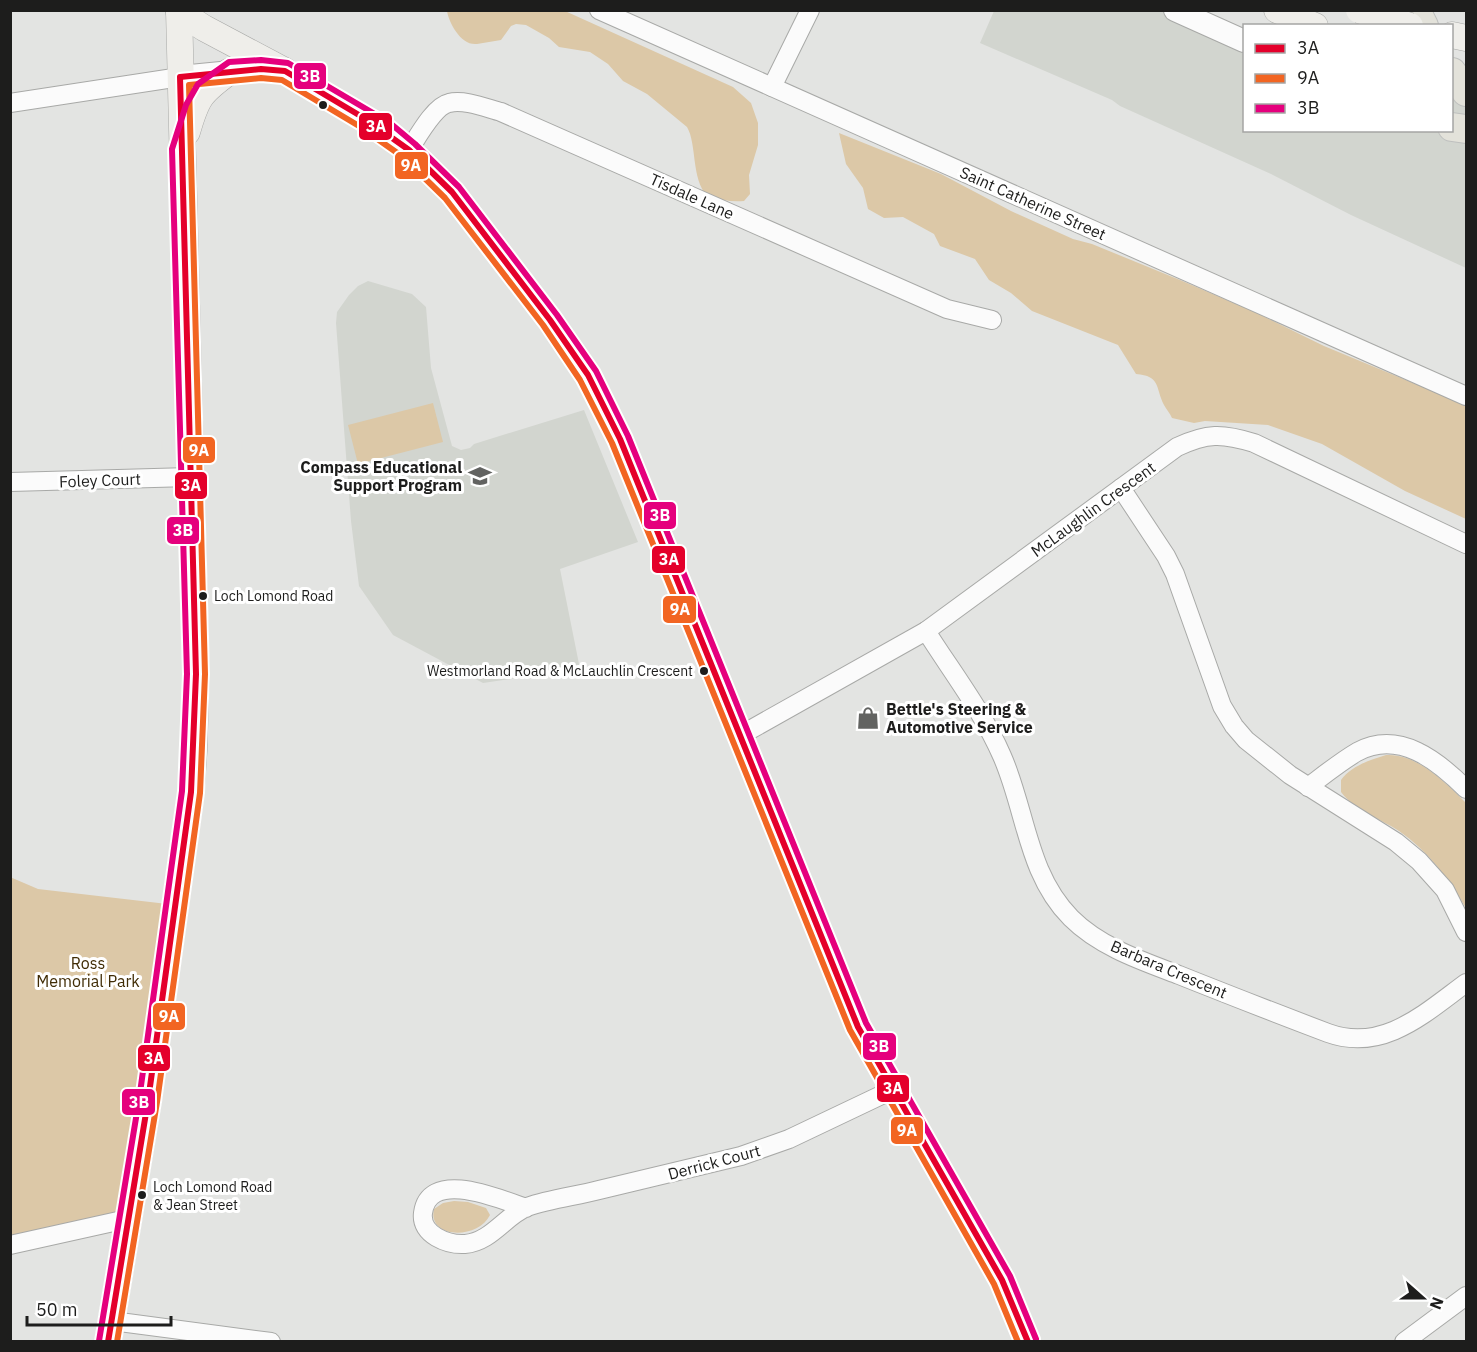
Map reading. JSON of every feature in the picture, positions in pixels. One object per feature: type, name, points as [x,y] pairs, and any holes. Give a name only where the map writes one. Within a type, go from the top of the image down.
[{"type":"main road","points":[[1277,10],[1310,24]]},
{"type":"main road","points":[[1359,10],[1403,24]]},
{"type":"main road","points":[[1416,10],[1423,24]]},
{"type":"main road","points":[[179,11],[212,32],[285,71]]},
{"type":"main road","points":[[110,1331],[148,1101],[191,792],[196,685],[179,11]]},
{"type":"main road","points":[[181,150],[194,109],[205,89],[230,71]]},
{"type":"street","name":"Saint Catherine Street","points":[[599,10],[1467,396]]},
{"type":"street","points":[[772,87],[810,10]]},
{"type":"street","points":[[1175,10],[1243,40]]},
{"type":"street","points":[[10,103],[230,71],[261,69],[285,71],[352,110],[409,150],[452,192],[550,320],[588,375],[620,439],[852,1013],[892,1090],[1002,1280],[1028,1341]]},
{"type":"street","name":"Tisdale Lane","points":[[409,150],[437,110],[445,104],[463,103],[501,111],[947,309],[992,320]]},
{"type":"street","name":"McLaughlin Crescent","points":[[741,735],[926,631],[1177,447],[1195,439],[1214,435],[1233,436],[1272,450],[1467,544]]},
{"type":"street","name":"Foley Court","points":[[10,482],[190,477]]},
{"type":"street","points":[[1121,488],[1166,556],[1175,574],[1229,720],[1246,740],[1290,776],[1396,842],[1419,861],[1445,890],[1467,932]]},
{"type":"street","name":"Barbara Crescent","points":[[926,631],[995,741],[1008,769],[1035,861],[1046,883],[1069,916],[1100,940],[1161,969],[1328,1033],[1349,1038],[1383,1036],[1401,1029],[1467,983]]},
{"type":"street","points":[[1308,787],[1358,752],[1388,743],[1414,750],[1436,762],[1467,789]]},
{"type":"street","name":"Derrick Court","points":[[526,1208],[476,1191],[454,1189],[435,1193],[426,1202],[422,1216],[424,1226],[432,1234],[444,1241],[468,1244],[480,1240],[526,1208],[760,1150],[789,1139],[892,1090]]},
{"type":"street","points":[[10,1245],[128,1220]]},
{"type":"street","points":[[1404,1341],[1467,1296]]},
{"type":"street","points":[[110,1331],[271,1341]]},
{"type":"shaded area","points":[[994,11],[1175,11],[1243,41],[1243,132],[1453,132],[1453,83],[1466,92],[1466,268],[1351,215],[1271,174],[1120,106],[1112,100],[980,43]]},
{"type":"shaded area","name":"Compass Educational Support Program","points":[[368,281],[412,294],[426,307],[431,368],[452,446],[461,450],[470,448],[474,444],[584,410],[638,542],[560,569],[580,669],[483,683],[393,635],[359,586],[351,521],[336,323],[337,312],[349,295],[358,286]]},
{"type":"green space","points":[[447,11],[565,11],[733,87],[751,103],[758,123],[758,145],[749,175],[750,194],[744,201],[707,196],[696,171],[692,142],[687,127],[647,94],[623,81],[608,64],[590,52],[559,47],[549,38],[526,25],[516,24],[511,26],[501,40],[471,44],[457,33],[450,22]]},
{"type":"green space","points":[[839,133],[941,174],[1011,211],[1073,239],[1092,244],[1180,280],[1257,313],[1324,346],[1466,405],[1466,519],[1405,491],[1322,444],[1268,425],[1205,421],[1194,423],[1172,418],[1156,384],[1150,377],[1136,374],[1118,345],[1032,311],[1011,293],[989,280],[975,259],[940,246],[934,234],[903,217],[884,218],[868,209],[863,188],[846,164]]},
{"type":"green space","points":[[433,403],[443,442],[358,464],[348,425]]},
{"type":"green space","points":[[1386,755],[1398,756],[1420,764],[1440,778],[1466,803],[1466,908],[1445,876],[1419,847],[1399,831],[1353,804],[1341,792],[1341,780],[1345,775],[1367,761]]},
{"type":"green space","name":"Ross Memorial Park","points":[[10,877],[38,889],[176,905],[127,1219],[10,1245]]},
{"type":"green space","points":[[468,1202],[486,1208],[490,1215],[475,1229],[455,1233],[445,1231],[434,1219],[434,1209],[443,1203]]},
{"type":"transit line","name":"3B","points":[[99,1341],[139,1100],[182,791],[187,674],[172,149],[186,105],[198,84],[229,62],[261,60],[288,63],[390,123],[415,144],[459,187],[557,315],[596,371],[628,436],[866,1023],[1010,1276],[1036,1339]]},
{"type":"transit line","name":"3A","points":[[108,1342],[148,1101],[191,792],[196,674],[180,77],[261,69],[285,71],[364,118],[409,150],[452,192],[550,320],[588,375],[620,439],[858,1027],[1002,1280],[1028,1342]]},
{"type":"transit line","name":"9A","points":[[117,1342],[157,1102],[200,793],[205,674],[189,85],[261,78],[282,80],[359,126],[403,157],[445,198],[543,325],[580,380],[612,443],[850,1030],[994,1284],[1018,1342]]},
{"type":"place","name":"Compass Educational Support Program","points":[[480,476]]},
{"type":"place","name":"Loch Lomond Road","points":[[203,596]]},
{"type":"place","name":"Westmorland Road & McLauchlin Crescent","points":[[704,671]]},
{"type":"place","name":"Bettle's Steering & Automotive Service","points":[[868,718]]},
{"type":"place","name":"Loch Lomond Road & Jean Street","points":[[142,1195]]}]
